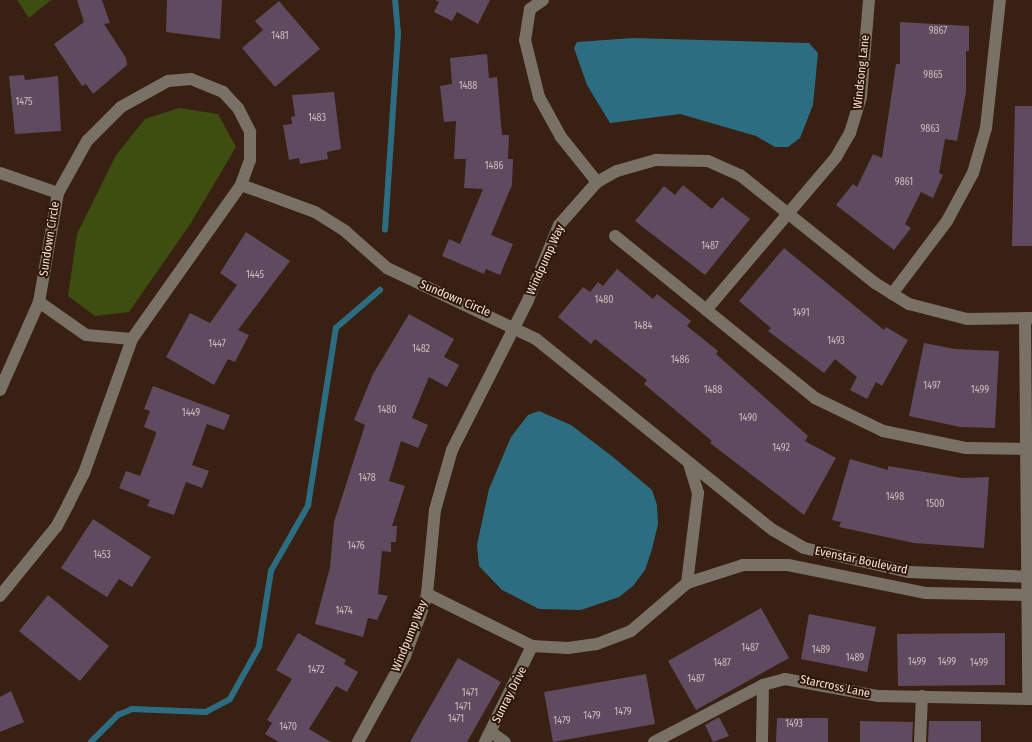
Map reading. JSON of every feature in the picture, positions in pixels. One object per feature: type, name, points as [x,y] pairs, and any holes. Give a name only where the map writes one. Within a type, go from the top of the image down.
[{"type":"street","points":[[543,0],[530,9],[526,40],[539,97],[561,137],[598,182]]},
{"type":"street","name":"Windsong Lane","points":[[706,310],[836,157],[857,115],[869,0]]},
{"type":"street","points":[[892,294],[947,222],[973,173],[986,128],[1000,0]]},
{"type":"street","name":"Sundown Circle","points":[[0,390],[39,302],[58,193],[100,126],[138,96],[180,79],[212,84],[232,100],[246,121],[252,146],[241,185],[132,340],[84,473],[69,503],[56,527],[0,596]]},
{"type":"street","name":"Windpump Way","points":[[358,742],[405,656],[427,594],[431,537],[441,478],[559,225],[598,182],[637,164],[692,159],[740,175],[892,294],[944,315],[1028,318]]},
{"type":"street","points":[[0,173],[58,193]]},
{"type":"street","name":"Sundown Circle","points":[[241,185],[315,212],[345,231],[387,268],[514,325]]},
{"type":"street","points":[[615,236],[815,398],[883,431],[966,448],[1028,449]]},
{"type":"street","points":[[39,302],[86,335],[132,340]]},
{"type":"street","points":[[1028,318],[1030,699]]},
{"type":"street","name":"Evenstar Boulevard","points":[[514,325],[550,348],[773,530],[811,551],[909,572],[1029,577]]},
{"type":"street","points":[[687,583],[698,493],[689,462]]},
{"type":"street","name":"Evenstar Boulevard","points":[[427,594],[532,646],[585,647],[614,638],[644,622],[687,583],[728,568],[768,563],[926,593],[1030,595]]},
{"type":"street","name":"Sunray Drive","points":[[488,737],[532,646]]},
{"type":"street","name":"Starcross Lane","points":[[654,742],[762,685],[793,678],[878,696],[1030,699]]},
{"type":"street","points":[[762,685],[762,742]]},
{"type":"street","points":[[920,742],[922,696]]},
{"type":"street","points":[[488,737],[505,742]]},
{"type":"green space","points":[[17,0],[51,0],[29,18]]},
{"type":"green space","points":[[179,108],[218,114],[236,147],[191,223],[129,312],[95,316],[68,296],[77,234],[116,155],[145,119]]},
{"type":"water","points":[[633,38],[809,43],[818,53],[813,105],[800,138],[788,147],[775,147],[756,136],[680,114],[610,123],[587,85],[574,48],[577,42]]},
{"type":"water","points":[[539,411],[571,425],[613,457],[652,490],[657,505],[658,524],[645,570],[633,586],[619,597],[581,610],[539,609],[502,590],[479,566],[477,545],[489,489],[511,437],[528,415]]},
{"type":"building","points":[[77,0],[102,0],[110,23],[104,24],[126,58],[127,65],[93,94],[86,84],[82,86],[54,44],[84,22]]},
{"type":"building","points":[[167,0],[222,0],[220,39],[166,32]]},
{"type":"building","points":[[435,0],[490,0],[478,24],[457,12],[452,21],[434,12],[439,2]]},
{"type":"building","points":[[279,1],[320,49],[275,87],[242,48],[263,30],[255,21]]},
{"type":"building","points":[[900,22],[969,26],[969,51],[966,51],[966,92],[957,141],[945,139],[939,173],[943,175],[933,198],[921,192],[905,224],[911,228],[894,250],[836,205],[853,184],[857,187],[873,154],[882,158],[896,64],[900,64]]},
{"type":"building","points":[[487,54],[489,78],[497,77],[502,135],[509,135],[508,159],[513,159],[512,185],[491,235],[513,244],[500,275],[486,269],[484,274],[442,256],[449,239],[460,244],[483,189],[464,188],[466,159],[454,159],[456,121],[444,122],[440,86],[452,84],[450,58]]},
{"type":"building","points":[[24,75],[25,80],[58,76],[61,131],[15,134],[9,76]]},
{"type":"building","points":[[334,92],[341,149],[327,152],[328,159],[300,164],[299,158],[289,160],[283,125],[292,124],[291,117],[295,116],[292,95]]},
{"type":"building","points":[[1015,106],[1032,106],[1032,246],[1012,246]]},
{"type":"building","points":[[683,185],[712,209],[722,197],[750,219],[705,275],[635,221],[664,186],[675,195]]},
{"type":"building","points":[[246,232],[290,261],[238,330],[249,335],[235,362],[228,359],[214,385],[166,357],[190,313],[210,323],[237,285],[220,273]]},
{"type":"building","points":[[784,248],[884,330],[886,327],[908,340],[882,386],[876,382],[867,399],[850,390],[857,377],[835,359],[824,373],[768,331],[771,328],[739,301]]},
{"type":"building","points":[[617,269],[653,299],[657,294],[691,321],[687,326],[718,351],[716,354],[808,436],[805,441],[836,458],[804,515],[710,443],[712,441],[644,384],[647,380],[595,339],[591,344],[558,317],[583,287],[590,292],[598,282],[603,286]]},
{"type":"building","points":[[409,314],[454,339],[444,357],[459,365],[447,387],[429,377],[412,418],[428,425],[418,448],[401,441],[389,481],[405,486],[392,526],[397,526],[396,542],[391,542],[391,552],[382,551],[378,594],[388,596],[377,620],[368,618],[363,637],[315,624],[330,567],[334,522],[365,425],[354,420],[373,374]]},
{"type":"building","points":[[924,343],[955,349],[999,351],[995,428],[960,427],[909,416]]},
{"type":"building","points":[[153,386],[230,415],[224,430],[207,424],[192,465],[209,471],[202,488],[186,482],[174,515],[147,506],[150,500],[119,488],[126,471],[140,476],[155,437],[156,432],[144,427],[150,411],[144,409]]},
{"type":"building","points":[[850,459],[888,470],[888,466],[962,478],[989,477],[984,548],[914,543],[839,527],[841,522],[832,520]]},
{"type":"building","points":[[93,519],[151,557],[132,587],[119,579],[107,597],[61,568]]},
{"type":"building","points":[[48,595],[109,646],[80,681],[19,631]]},
{"type":"building","points":[[761,608],[789,658],[696,710],[668,661]]},
{"type":"building","points":[[809,614],[876,627],[867,672],[801,659]]},
{"type":"building","points":[[298,633],[346,660],[344,664],[358,672],[347,692],[336,686],[309,729],[331,742],[279,742],[265,734],[272,723],[267,720],[292,679],[276,670]]},
{"type":"building","points":[[1005,633],[1005,685],[898,686],[897,634]]},
{"type":"building","points":[[458,658],[501,682],[467,742],[410,742]]},
{"type":"building","points":[[646,674],[655,724],[553,742],[544,692]]},
{"type":"building","points":[[11,691],[24,722],[0,732],[0,697]]},
{"type":"building","points":[[719,717],[729,736],[713,742],[705,725]]},
{"type":"building","points":[[777,718],[828,718],[828,742],[776,742]]},
{"type":"building","points":[[860,721],[913,722],[912,742],[860,742]]},
{"type":"building","points":[[929,721],[981,721],[981,742],[928,742]]},
{"type":"waterway","points":[[385,230],[398,33],[395,0]]},
{"type":"waterway","points":[[91,742],[118,715],[132,709],[206,712],[230,699],[259,647],[271,571],[308,506],[336,328],[380,290]]}]
